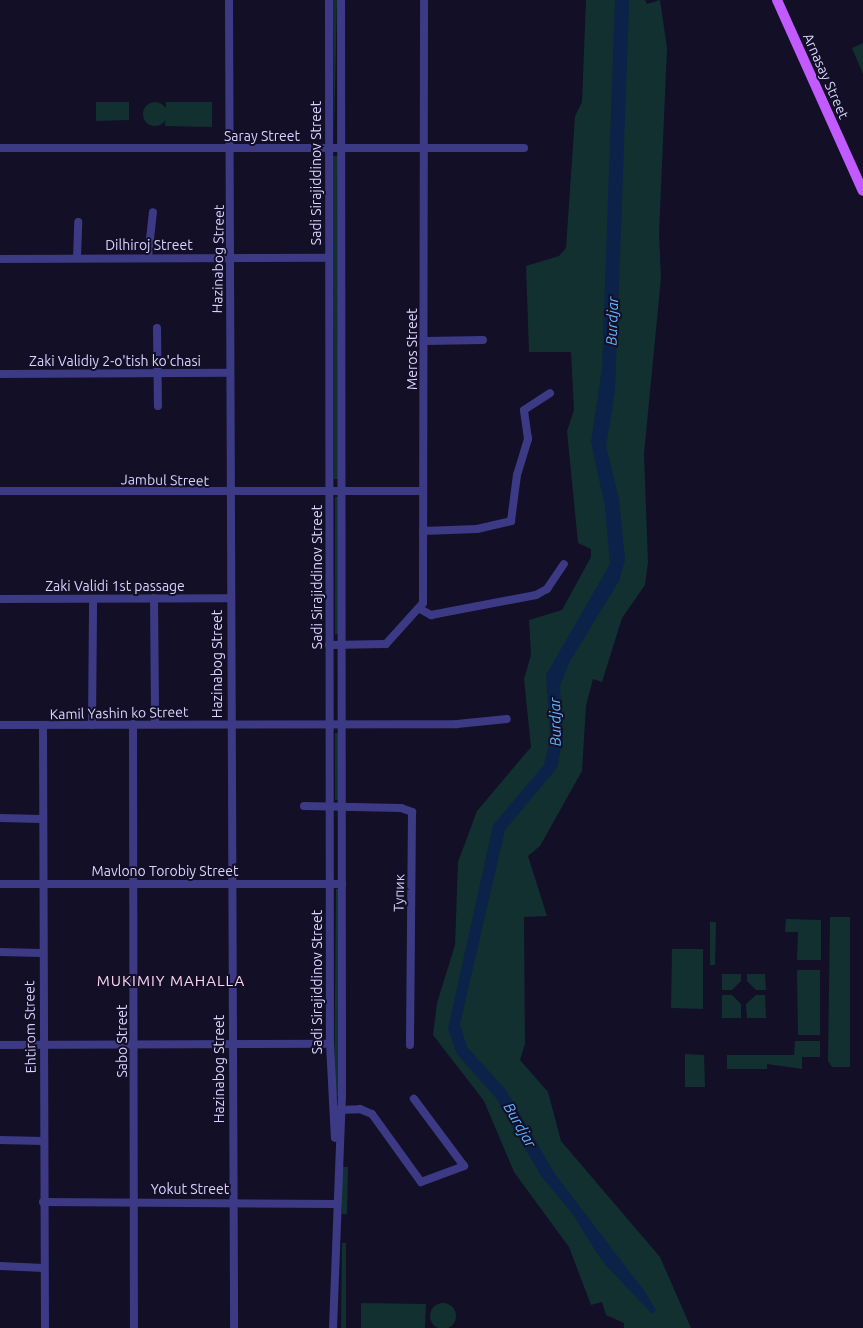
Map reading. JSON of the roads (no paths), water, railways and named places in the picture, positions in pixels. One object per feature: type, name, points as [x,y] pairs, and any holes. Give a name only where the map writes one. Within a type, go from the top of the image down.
[{"type":"main road","name":"Arnasay Street","points":[[777,0],[863,176]]},
{"type":"main road","name":"Arnasay Street","points":[[783,0],[863,191]]},
{"type":"street","name":"Hazinabog Street","points":[[229,0],[231,149],[229,724],[231,1202],[234,1328]]},
{"type":"street","name":"Sadi Sirajiddinov Street","points":[[329,0],[330,1044],[331,1110],[337,1155]]},
{"type":"street","name":"Sadi Sirajiddinov Street","points":[[333,1328],[337,1155],[341,1111],[341,0]]},
{"type":"street","name":"Meros Street","points":[[420,610],[423,531],[425,341],[424,0]]},
{"type":"street","name":"Saray Street","points":[[0,148],[524,148]]},
{"type":"street","points":[[148,257],[153,212]]},
{"type":"street","points":[[77,258],[78,222]]},
{"type":"street","name":"Dilhiroj Street","points":[[0,259],[148,257],[329,258]]},
{"type":"street","points":[[157,328],[160,373],[158,406]]},
{"type":"street","points":[[425,341],[483,340]]},
{"type":"street","name":"Zaki Validiy 2-o'tish ko'chasi","points":[[0,374],[229,373]]},
{"type":"street","points":[[423,531],[477,529],[511,521],[517,475],[528,439],[524,410],[550,393]]},
{"type":"street","name":"Jambul Street","points":[[0,491],[230,494],[423,491]]},
{"type":"street","points":[[329,645],[386,644],[420,610],[431,615],[536,595],[547,589],[564,564]]},
{"type":"street","points":[[154,598],[156,723]]},
{"type":"street","name":"Zaki Validi 1st passage","points":[[0,599],[230,598]]},
{"type":"street","points":[[92,725],[93,599]]},
{"type":"street","name":"Kamil Yashin ko Street","points":[[0,725],[43,727],[156,723],[457,724],[507,718]]},
{"type":"street","name":"Sabo Street","points":[[133,724],[134,1328]]},
{"type":"street","name":"Ehtirom Street","points":[[43,727],[41,883],[45,1328]]},
{"type":"street","points":[[304,806],[342,806]]},
{"type":"street","name":"Тупик","points":[[342,806],[412,812],[410,1045]]},
{"type":"street","points":[[0,818],[42,819]]},
{"type":"street","name":"Mavlono Torobiy Street","points":[[0,884],[342,884]]},
{"type":"street","points":[[0,952],[42,952]]},
{"type":"street","points":[[0,1044],[330,1044]]},
{"type":"street","points":[[331,1110],[360,1109],[372,1114],[421,1182],[464,1166],[414,1099]]},
{"type":"street","points":[[0,1140],[43,1141]]},
{"type":"street","name":"Yokut Street","points":[[43,1202],[135,1201],[336,1204]]},
{"type":"street","points":[[0,1266],[44,1268]]},
{"type":"water","name":"Burdjar","points":[[615,0],[629,0],[629,8],[615,392],[606,446],[619,499],[625,560],[619,581],[570,661],[560,686],[563,738],[557,768],[505,830],[460,1024],[467,1047],[506,1090],[555,1174],[645,1292],[656,1310],[652,1314],[602,1261],[572,1213],[541,1176],[496,1098],[457,1054],[448,1029],[493,825],[544,765],[550,739],[546,675],[610,564],[605,507],[591,442],[602,368]]},
{"type":"district","name":"MUKIMIY MAHALLA","points":[[171,981]]}]
